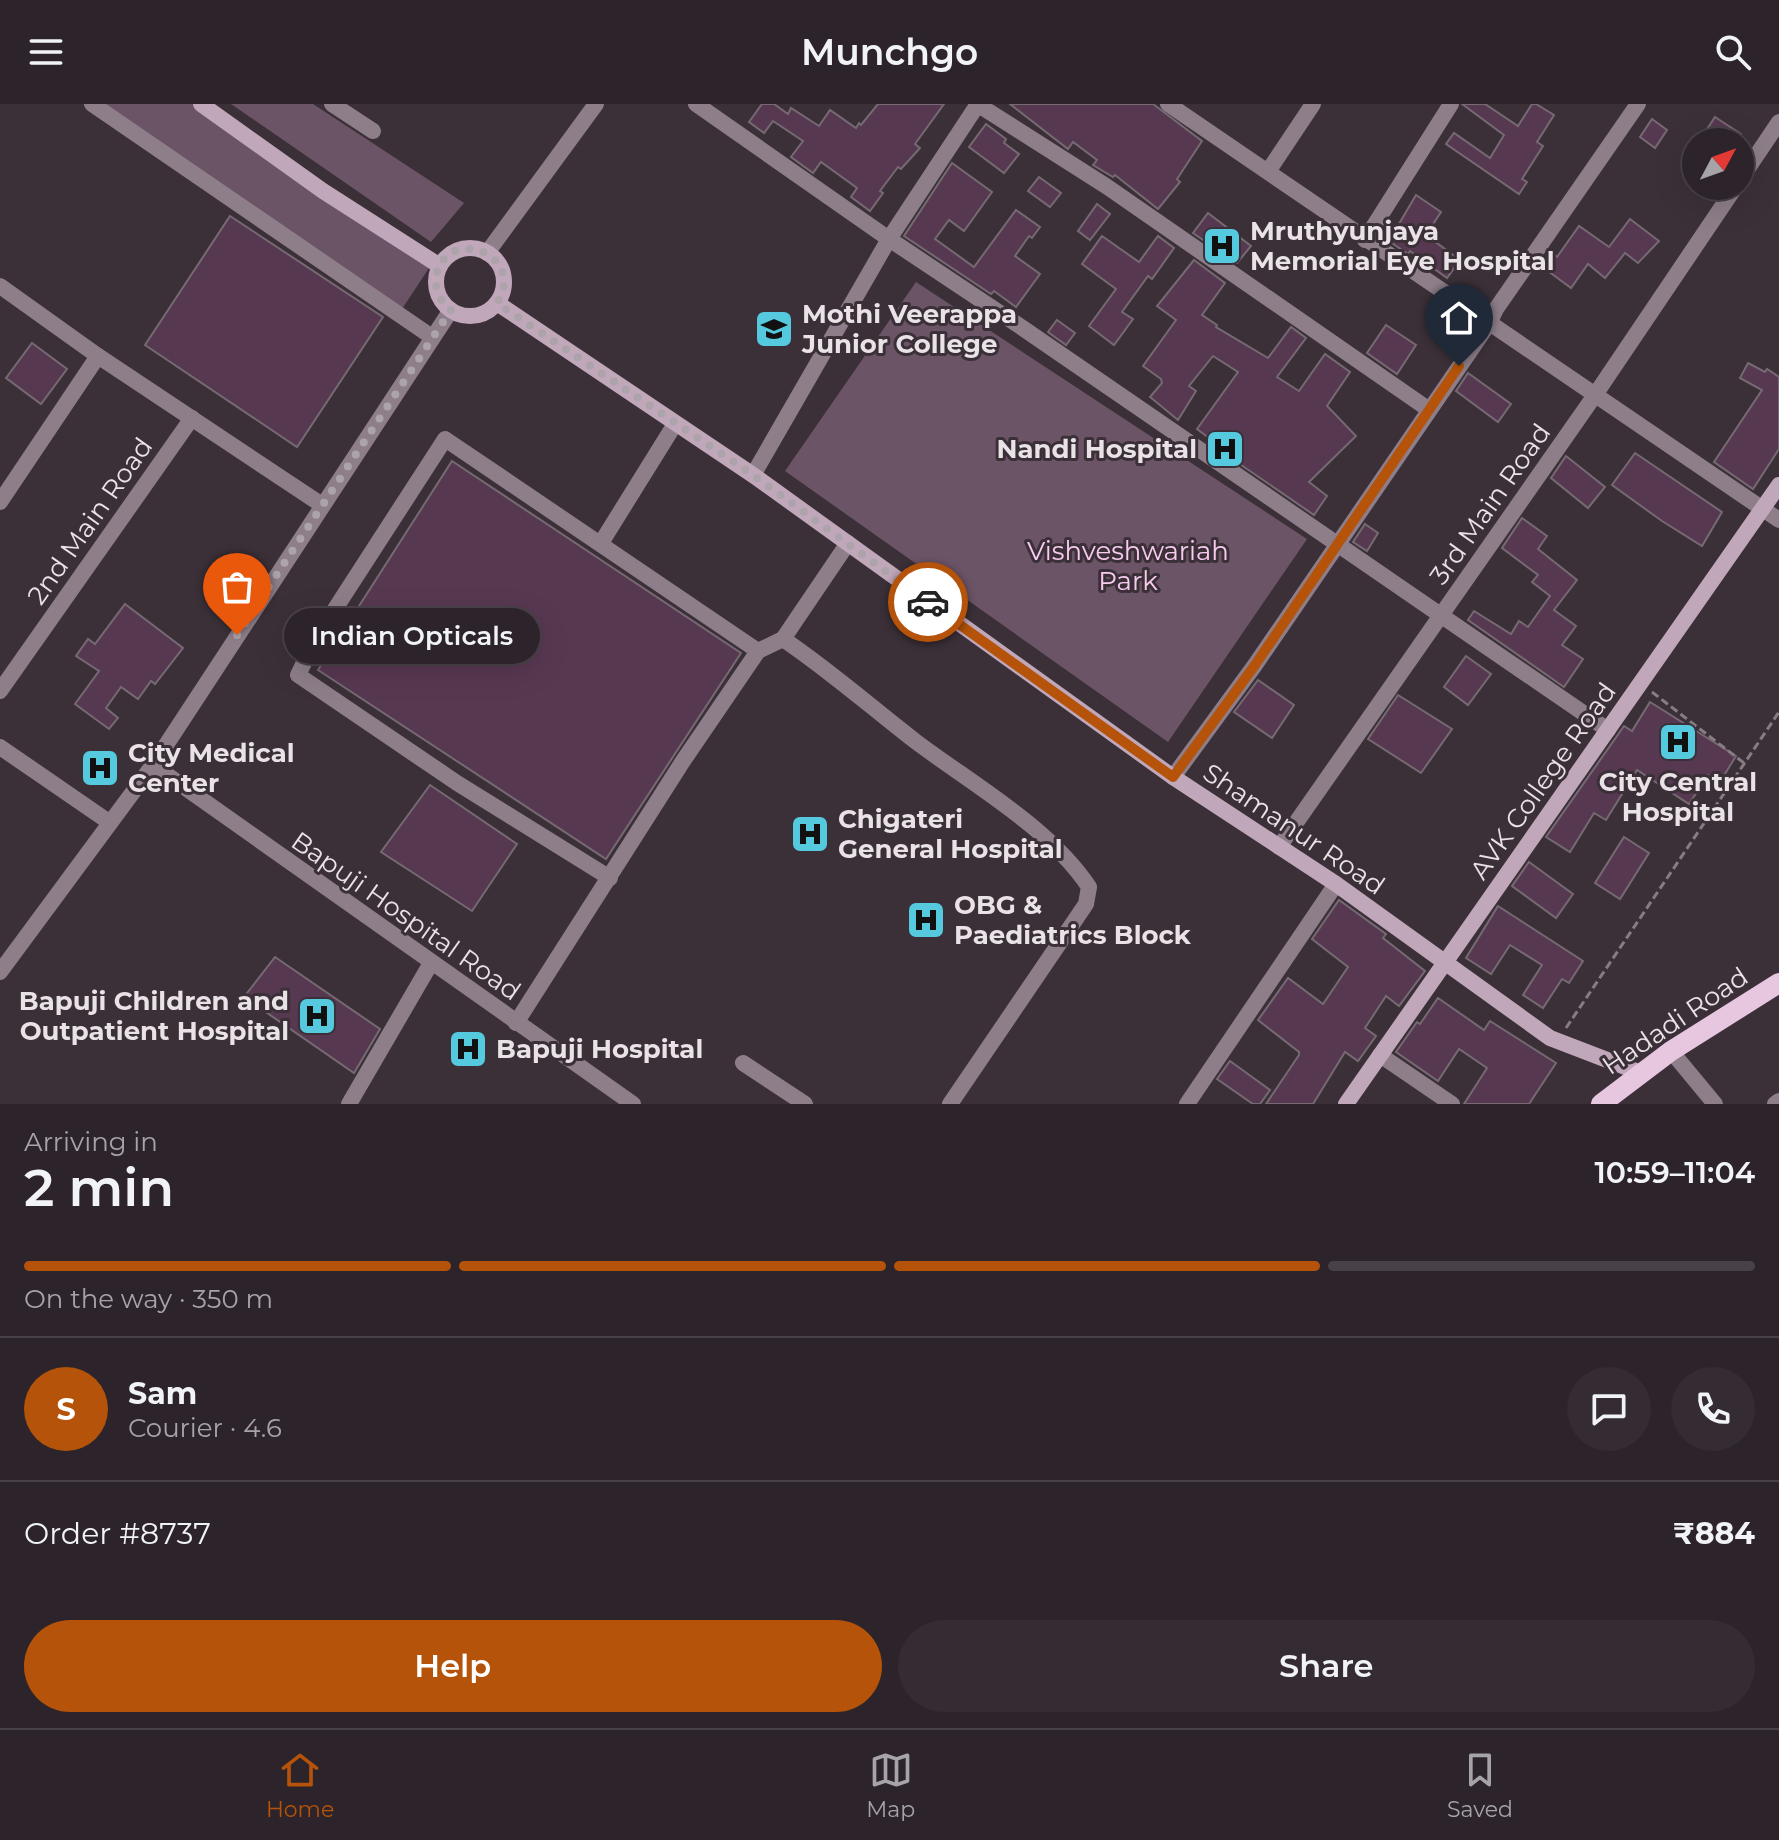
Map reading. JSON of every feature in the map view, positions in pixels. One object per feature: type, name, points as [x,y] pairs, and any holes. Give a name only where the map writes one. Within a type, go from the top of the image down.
[{"type":"main road","points":[[201,104],[323,191],[440,266]]},
{"type":"main road","points":[[462,249],[479,249],[494,258],[503,273],[503,292],[497,303],[483,314],[464,316],[451,310],[437,290],[440,266],[446,257],[462,249]]},
{"type":"main road","name":"Shamanur Road","points":[[497,303],[753,475],[1173,777],[1336,884],[1558,1041],[1641,1073]]},
{"type":"main road","name":"AVK College Road","points":[[1346,1104],[1779,485]]},
{"type":"main road","name":"Hadadi Road","points":[[1601,1104],[1671,1051],[1779,983]]},
{"type":"street","points":[[92,104],[432,337]]},
{"type":"street","points":[[332,104],[373,131]]},
{"type":"street","points":[[487,253],[596,104]]},
{"type":"street","points":[[696,104],[1608,730]]},
{"type":"street","points":[[753,475],[889,239],[977,104],[1106,186],[1428,409]]},
{"type":"street","points":[[1168,104],[1779,520]]},
{"type":"street","points":[[1269,170],[1313,104]]},
{"type":"street","points":[[1365,240],[1451,104]]},
{"type":"street","points":[[1173,777],[1337,546],[1638,104]]},
{"type":"street","points":[[1754,159],[1779,122]]},
{"type":"street","name":"3rd Main Road","points":[[1279,847],[1595,395],[1727,200]]},
{"type":"street","points":[[3,294],[322,505]]},
{"type":"street","points":[[0,972],[153,765],[451,310]]},
{"type":"street","points":[[0,502],[98,356]]},
{"type":"street","name":"2nd Main Road","points":[[0,691],[192,418]]},
{"type":"street","points":[[601,543],[675,424]]},
{"type":"street","points":[[610,878],[457,783],[298,675],[315,640],[445,439],[758,651]]},
{"type":"street","points":[[516,1023],[727,694],[758,651],[783,639],[848,543]]},
{"type":"street","points":[[783,639],[1035,831],[1077,869],[1089,887],[1086,904],[950,1104]]},
{"type":"street","points":[[0,747],[109,822]]},
{"type":"street","name":"Bapuji Hospital Road","points":[[153,765],[633,1104]]},
{"type":"street","points":[[1187,1104],[1336,884]]},
{"type":"street","points":[[349,1104],[431,963]]},
{"type":"street","points":[[1671,1051],[1715,1104]]},
{"type":"street","points":[[1380,1055],[1452,1104]]},
{"type":"street","points":[[743,1063],[805,1104]]},
{"type":"path","points":[[1641,683],[1744,763]]},
{"type":"path","points":[[1558,1041],[1779,712]]},
{"type":"green space","points":[[100,104],[198,104],[431,265],[402,309]]},
{"type":"green space","points":[[231,104],[313,104],[464,203],[431,242]]},
{"type":"green space","name":"Vishveshwariah Park","points":[[916,282],[1307,539],[1168,742],[785,471]]},
{"type":"building","points":[[762,104],[774,104],[788,114],[791,108],[819,126],[830,110],[856,128],[878,104],[944,104],[915,144],[920,148],[901,169],[898,167],[870,211],[851,197],[857,188],[821,162],[813,173],[791,157],[803,141],[773,121],[764,133],[749,122]]},
{"type":"building","points":[[1010,104],[1153,104],[1202,141],[1177,179],[1180,182],[1158,209],[1115,175],[1113,177],[1093,165],[1097,160],[1073,142],[1068,149]]},
{"type":"building","points":[[1462,104],[1485,104],[1518,126],[1532,104],[1554,115],[1537,142],[1543,146],[1522,179],[1527,182],[1519,194],[1446,144],[1454,133],[1490,158],[1504,135]]},
{"type":"building","points":[[1715,117],[1732,128],[1708,128]]},
{"type":"building","points":[[1652,119],[1667,130],[1655,148],[1640,137]]},
{"type":"building","points":[[986,124],[1019,154],[1004,173],[969,147]]},
{"type":"building","points":[[952,163],[992,192],[964,231],[949,220],[935,239],[974,267],[1016,210],[1040,227],[1032,238],[1029,236],[1015,256],[1040,274],[1016,307],[994,291],[991,294],[904,236]]},
{"type":"building","points":[[1039,177],[1061,193],[1050,207],[1028,191]]},
{"type":"building","points":[[1416,195],[1441,212],[1426,235],[1460,260],[1447,278],[1410,251],[1408,254],[1389,241]]},
{"type":"building","points":[[1097,204],[1110,214],[1090,240],[1078,231]]},
{"type":"building","points":[[1208,213],[1251,246],[1237,263],[1193,233]]},
{"type":"building","points":[[230,216],[383,317],[297,447],[145,345]]},
{"type":"building","points":[[1630,219],[1659,241],[1638,263],[1625,253],[1605,278],[1588,264],[1571,288],[1540,265],[1550,251],[1557,257],[1579,226],[1609,247]]},
{"type":"building","points":[[1102,236],[1139,262],[1158,236],[1174,248],[1152,279],[1148,276],[1122,312],[1133,319],[1114,345],[1089,326],[1116,289],[1082,264]]},
{"type":"building","points":[[1194,260],[1225,283],[1202,315],[1216,327],[1268,358],[1291,327],[1306,338],[1277,377],[1299,391],[1325,354],[1350,372],[1327,406],[1356,436],[1309,482],[1327,496],[1314,515],[1215,447],[1217,444],[1197,429],[1238,372],[1213,356],[1189,386],[1196,391],[1178,420],[1150,397],[1162,383],[1143,366],[1176,320],[1157,306]]},
{"type":"building","points":[[1057,320],[1075,333],[1066,345],[1048,332]]},
{"type":"building","points":[[1386,325],[1416,345],[1397,374],[1367,353]]},
{"type":"building","points":[[32,343],[67,369],[41,404],[6,378]]},
{"type":"building","points":[[1748,363],[1779,377],[1779,449],[1753,489],[1714,462],[1762,390],[1740,378]]},
{"type":"building","points":[[1468,373],[1511,404],[1498,422],[1456,391]]},
{"type":"building","points":[[1635,453],[1722,512],[1702,546],[1612,485]]},
{"type":"building","points":[[1566,456],[1605,487],[1588,508],[1551,478]]},
{"type":"building","points":[[452,461],[741,653],[606,859],[318,670]]},
{"type":"building","points":[[1522,518],[1547,536],[1538,549],[1577,580],[1554,610],[1576,626],[1562,645],[1583,659],[1564,687],[1468,620],[1474,611],[1511,634],[1519,621],[1528,627],[1550,596],[1532,582],[1538,575],[1502,548]]},
{"type":"building","points":[[1365,524],[1378,533],[1367,551],[1353,542]]},
{"type":"building","points":[[125,604],[183,648],[155,684],[151,681],[138,699],[121,687],[106,708],[118,718],[109,729],[75,704],[99,671],[76,656],[88,639],[95,644]]},
{"type":"building","points":[[1466,656],[1491,674],[1468,705],[1444,687]]},
{"type":"building","points":[[1258,680],[1294,705],[1272,738],[1234,712]]},
{"type":"building","points":[[1398,695],[1452,729],[1421,773],[1368,739]]},
{"type":"building","points":[[1650,702],[1736,756],[1720,782],[1708,775],[1689,804],[1637,770],[1606,820],[1594,813],[1570,852],[1546,837],[1624,726],[1632,731]]},
{"type":"building","points":[[430,785],[517,844],[472,911],[381,852]]},
{"type":"building","points":[[1624,837],[1649,853],[1620,899],[1595,883]]},
{"type":"building","points":[[1529,862],[1573,894],[1556,918],[1512,886]]},
{"type":"building","points":[[1339,900],[1386,934],[1383,938],[1425,971],[1399,1006],[1386,996],[1365,1028],[1376,1036],[1358,1061],[1345,1052],[1313,1104],[1266,1104],[1299,1052],[1258,1020],[1288,978],[1323,1004],[1348,967],[1312,939]]},
{"type":"building","points":[[1498,906],[1583,961],[1569,983],[1562,979],[1543,1008],[1523,995],[1542,965],[1510,945],[1491,974],[1466,958]]},
{"type":"building","name":"Bapuji Children and Outpatient Hospital","points":[[275,957],[380,1029],[354,1073],[244,997]]},
{"type":"building","points":[[1438,998],[1484,1030],[1490,1021],[1556,1063],[1529,1104],[1464,1104],[1487,1068],[1459,1049],[1438,1081],[1396,1052]]},
{"type":"building","points":[[1230,1061],[1270,1090],[1260,1104],[1253,1104],[1217,1079]]},
{"type":"way so far","points":[[237,635],[451,310],[437,290],[436,280],[441,264],[454,252],[470,248],[479,249],[494,258],[503,273],[503,292],[497,303],[753,475],[928,602]]},
{"type":"place","name":"Mruthyunjaya Memorial Eye Hospital","points":[[1222,246]]},
{"type":"place","name":"Mothi Veerappa Junior College","points":[[774,329]]},
{"type":"place","name":"Nandi Hospital","points":[[1225,449]]},
{"type":"place","name":"Indian Opticals","points":[[237,635]]},
{"type":"place","name":"City Central Hospital","points":[[1678,742]]},
{"type":"place","name":"City Medical Center","points":[[100,768]]},
{"type":"place","name":"Chigateri General Hospital","points":[[810,834]]},
{"type":"place","name":"OBG & Paediatrics Block","points":[[926,920]]},
{"type":"place","name":"Bapuji Children and Outpatient Hospital","points":[[317,1016]]},
{"type":"place","name":"Bapuji Hospital","points":[[468,1049]]},
{"type":"route","points":[[928,602],[1173,777],[1255,665],[1459,366]]}]
